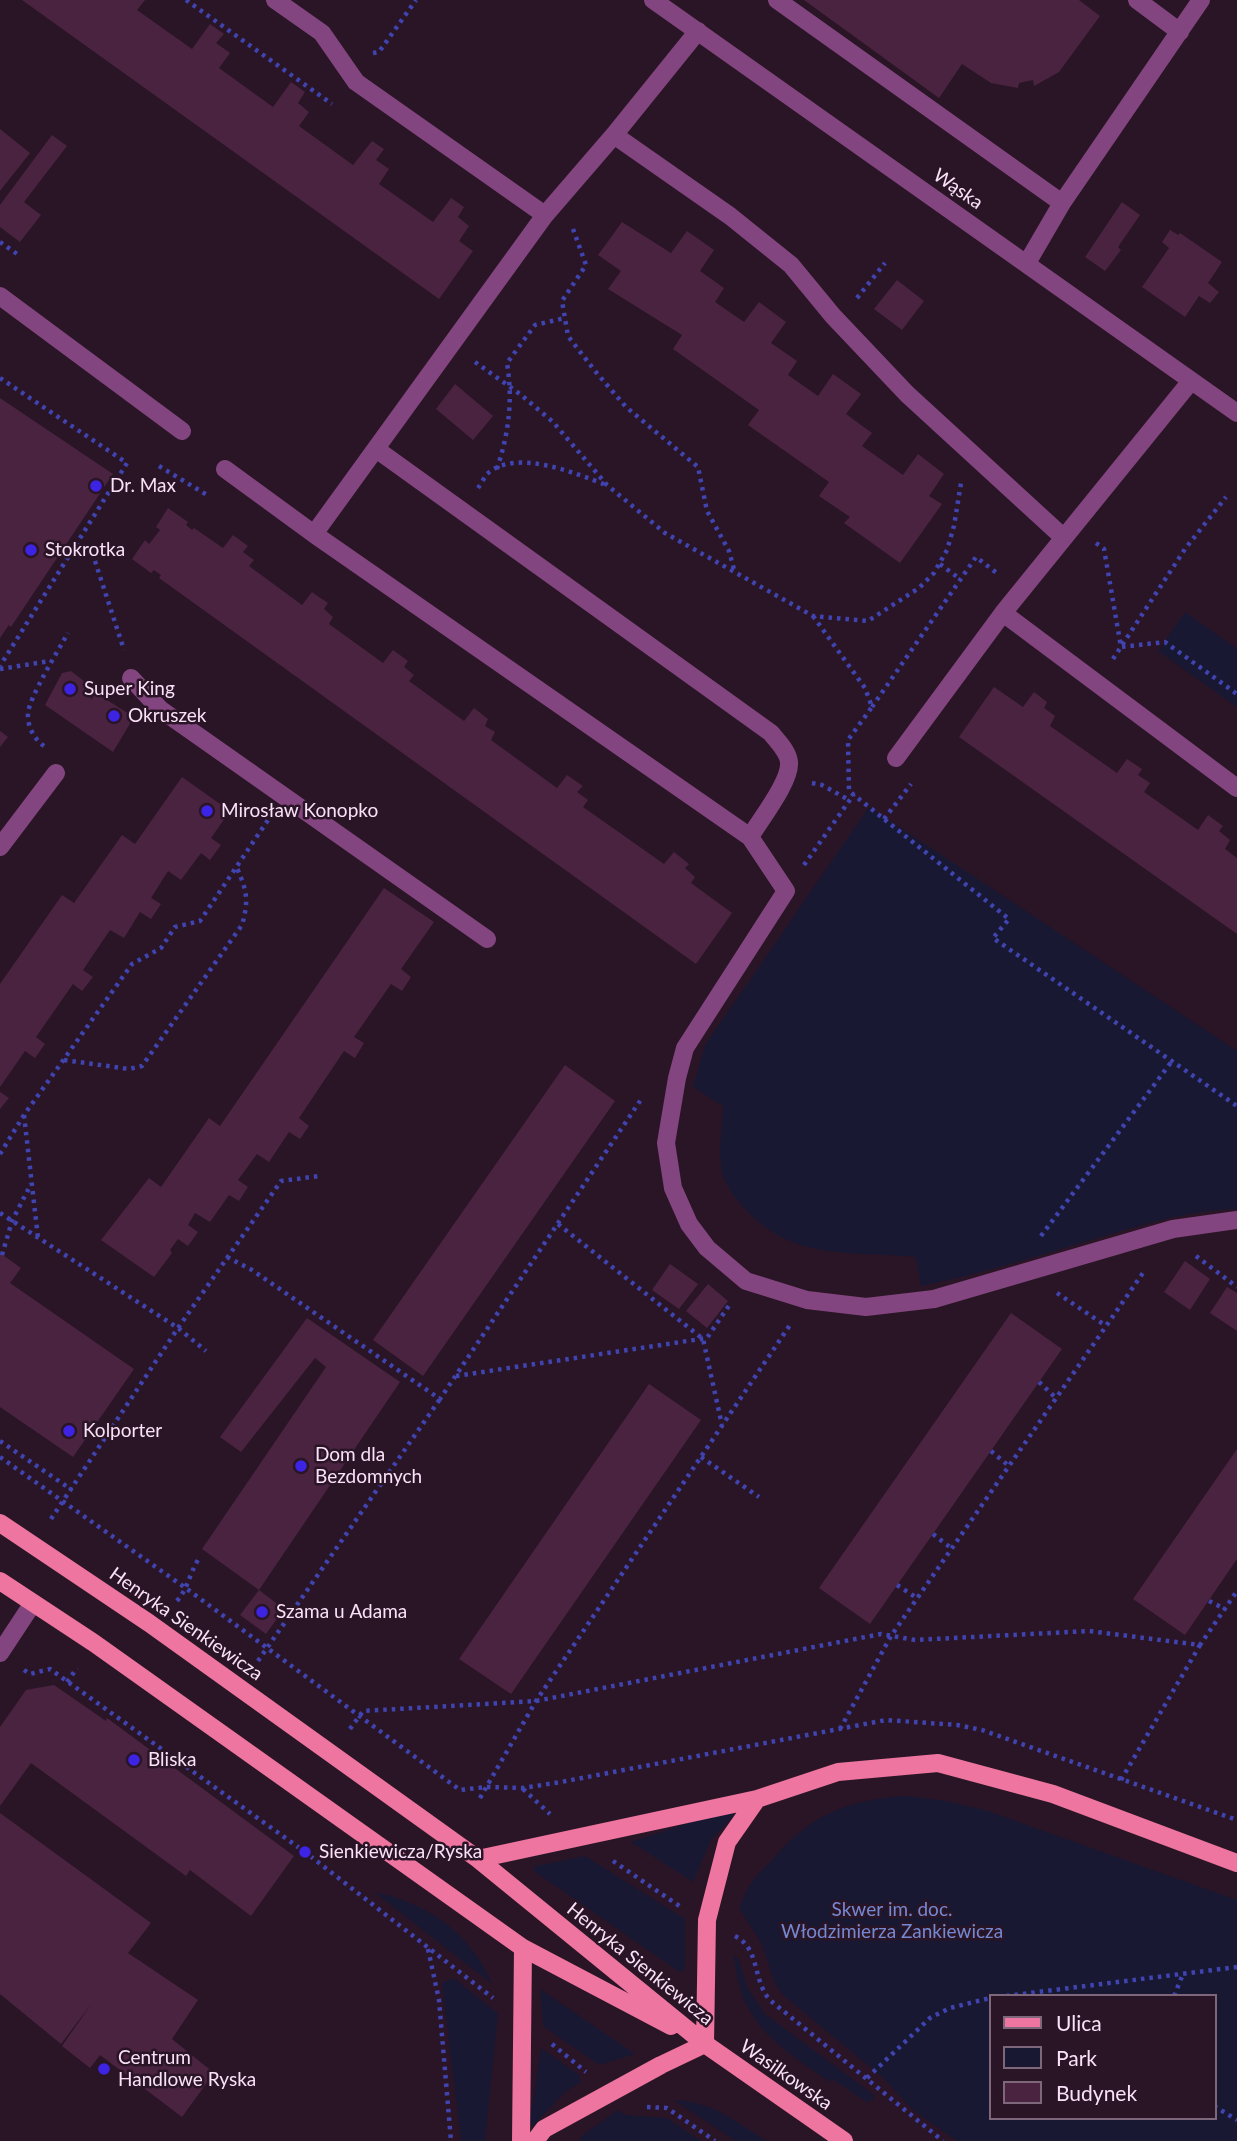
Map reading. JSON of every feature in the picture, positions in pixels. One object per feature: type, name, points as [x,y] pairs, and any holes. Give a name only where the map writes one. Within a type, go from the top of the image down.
[{"type":"main road","name":"Henryka Sienkiewicza","points":[[0,1523],[131,1610],[478,1859],[705,2044]]},
{"type":"main road","name":"Henryka Sienkiewicza","points":[[0,1581],[94,1643],[523,1948],[705,2044]]},
{"type":"main road","points":[[478,1859],[757,1799],[838,1772],[938,1763],[1054,1794],[1237,1863]]},
{"type":"main road","points":[[535,2141],[544,2129],[705,2044],[707,1920],[727,1842],[757,1799]]},
{"type":"main road","points":[[521,2141],[523,1948]]},
{"type":"main road","name":"Wasilkowska","points":[[705,2044],[844,2141]]},
{"type":"street","points":[[275,0],[322,33],[356,82],[545,215]]},
{"type":"street","name":"Wąska","points":[[653,0],[1237,413]]},
{"type":"street","points":[[777,0],[1062,203]]},
{"type":"street","points":[[1137,0],[1180,32]]},
{"type":"street","points":[[1027,263],[1062,203],[1201,0]]},
{"type":"street","points":[[314,534],[545,215],[698,31]]},
{"type":"street","points":[[614,135],[730,216],[791,265],[833,316],[907,394],[1069,531]]},
{"type":"street","points":[[0,296],[182,431]]},
{"type":"street","points":[[896,758],[1003,613],[1191,381]]},
{"type":"street","points":[[376,449],[771,733],[782,746],[789,762],[785,780],[750,837]]},
{"type":"street","points":[[225,469],[314,534],[750,837],[786,891],[685,1048],[666,1143],[673,1188],[689,1224],[707,1248],[746,1281],[831,1305],[866,1307],[934,1299],[1173,1229],[1237,1220]]},
{"type":"street","points":[[1003,613],[1237,788]]},
{"type":"street","points":[[131,678],[160,709],[487,939]]},
{"type":"street","points":[[0,847],[56,773]]},
{"type":"street","points":[[0,1653],[33,1603]]},
{"type":"path","points":[[186,0],[340,109]]},
{"type":"path","points":[[341,62],[379,51],[416,0]]},
{"type":"path","points":[[573,226],[586,265],[562,301],[568,336],[626,407],[698,467],[708,511],[729,551],[735,573]]},
{"type":"path","points":[[0,243],[20,256]]},
{"type":"path","points":[[833,316],[862,294],[885,263]]},
{"type":"path","points":[[497,468],[510,421],[511,387],[506,363],[535,325],[565,318]]},
{"type":"path","points":[[450,346],[511,387],[553,422],[607,485],[665,533],[813,616],[868,621],[919,588],[934,573],[947,550],[962,478],[971,485]]},
{"type":"path","points":[[0,377],[127,463],[0,668]]},
{"type":"path","points":[[463,511],[488,474],[505,463],[532,463],[575,473],[607,485]]},
{"type":"path","points":[[1097,684],[1185,549],[1226,497]]},
{"type":"path","points":[[1069,531],[1104,549],[1121,647]]},
{"type":"path","points":[[1002,576],[976,557],[960,579],[848,740],[849,791],[1009,919],[993,938],[1237,1106]]},
{"type":"path","points":[[95,561],[131,678]]},
{"type":"path","points":[[940,564],[960,579]]},
{"type":"path","points":[[813,616],[864,688],[872,707]]},
{"type":"path","points":[[56,773],[60,759],[34,739],[28,712],[51,661],[68,633]]},
{"type":"path","points":[[1121,647],[1165,642],[1237,694]]},
{"type":"path","points":[[0,668],[51,661]]},
{"type":"path","points":[[785,780],[822,785],[849,800]]},
{"type":"path","points":[[786,891],[854,794]]},
{"type":"path","points":[[0,1154],[24,1115],[132,964],[161,948],[175,927],[200,921],[284,796]]},
{"type":"path","points":[[64,1059],[129,1069],[142,1066],[242,925],[247,907],[246,889],[236,867]]},
{"type":"path","points":[[1106,1326],[1018,1274],[1172,1061]]},
{"type":"path","points":[[258,1661],[440,1399],[653,1083],[677,1078]]},
{"type":"path","points":[[24,1115],[38,1238]]},
{"type":"path","points":[[51,1519],[178,1328],[281,1181],[319,1176]]},
{"type":"path","points":[[2,1255],[12,1221],[32,1182]]},
{"type":"path","points":[[0,1213],[178,1328],[206,1351]]},
{"type":"path","points":[[558,1224],[703,1339],[722,1426]]},
{"type":"path","points":[[1173,1229],[1169,1235],[1237,1287]]},
{"type":"path","points":[[227,1257],[252,1270],[440,1399]]},
{"type":"path","points":[[840,1729],[891,1636],[1145,1269]]},
{"type":"path","points":[[455,1377],[707,1338],[746,1281]]},
{"type":"path","points":[[480,1798],[536,1701],[807,1300]]},
{"type":"path","points":[[1039,1382],[1056,1398]]},
{"type":"path","points":[[0,1441],[72,1490]]},
{"type":"path","points":[[991,1451],[1009,1465]]},
{"type":"path","points":[[0,1457],[187,1589],[460,1790],[486,1787],[523,1788],[575,1836],[685,1909],[742,1940],[749,1946],[762,1991],[771,2001],[943,2141]]},
{"type":"path","points":[[701,1457],[759,1497]]},
{"type":"path","points":[[933,1534],[951,1548]]},
{"type":"path","points":[[177,1601],[187,1589],[188,1576],[198,1560]]},
{"type":"path","points":[[897,1585],[917,1598]]},
{"type":"path","points":[[1121,1780],[1200,1645],[1237,1591]]},
{"type":"path","points":[[1209,1601],[1225,1609]]},
{"type":"path","points":[[350,1729],[363,1711],[536,1701],[881,1634],[915,1640],[1089,1631],[1200,1645]]},
{"type":"path","points":[[20,1667],[30,1674],[50,1669],[305,1852],[611,2092],[636,2106],[667,2108],[715,2141]]},
{"type":"path","points":[[428,1948],[439,2000],[451,2141]]},
{"type":"path","points":[[1034,1994],[1237,1967]]},
{"type":"path","points":[[1175,1994],[1183,1974]]},
{"type":"path","points":[[867,2078],[930,2018],[950,2008],[988,1998]]},
{"type":"path","points":[[1216,2107],[1237,2120]]},
{"type":"green space","points":[[1185,612],[1237,649],[1237,707],[1158,651]]},
{"type":"green space","points":[[869,807],[1237,1051],[1237,1209],[1163,1220],[1007,1265],[921,1286],[916,1257],[826,1251],[805,1246],[766,1228],[744,1208],[729,1189],[722,1172],[720,1147],[723,1106],[693,1087],[705,1045]]},
{"type":"green space","name":"Skwer im. doc. Włodzimierza Zankiewicza","points":[[906,1796],[946,1801],[988,1811],[1237,1900],[1237,2141],[957,2141],[913,2110],[882,2077],[783,1995],[773,1978],[761,1943],[739,1908],[756,1877],[801,1831],[832,1812],[866,1801]]},
{"type":"green space","points":[[733,1810],[733,1816],[711,1840],[693,1882],[631,1842]]},
{"type":"green space","points":[[585,1856],[685,1919],[685,1971],[678,1971],[534,1871],[536,1866]]},
{"type":"green space","points":[[374,1892],[412,1904],[445,1923],[472,1950],[492,1984]]},
{"type":"green space","points":[[733,1953],[739,1960],[747,1987],[765,2014],[874,2095],[874,2101],[870,2099],[868,2103],[832,2079],[830,2082],[770,2037],[744,2000]]},
{"type":"green space","points":[[454,1978],[498,2014],[485,2141],[461,2141],[442,1983]]},
{"type":"green space","points":[[540,1989],[635,2054],[599,2065],[543,2026]]},
{"type":"green space","points":[[541,2048],[579,2075],[581,2082],[565,2092],[533,2126],[530,2122]]},
{"type":"green space","points":[[674,2100],[701,2104],[734,2120],[767,2141],[736,2141]]},
{"type":"green space","points":[[618,2110],[626,2115],[667,2118],[701,2141],[579,2141],[584,2134]]},
{"type":"building","points":[[22,0],[145,0],[137,10],[192,49],[210,24],[224,34],[216,43],[230,53],[219,68],[273,107],[291,82],[305,92],[298,103],[309,112],[299,126],[353,165],[372,141],[384,149],[376,160],[389,169],[379,184],[433,222],[451,198],[464,207],[458,217],[469,226],[459,241],[473,251],[439,299]]},
{"type":"building","points":[[804,0],[1079,0],[1100,16],[1059,72],[1034,86],[1033,80],[1019,83],[1018,88],[991,83],[962,64],[939,98]]},
{"type":"building","points":[[0,129],[30,153],[0,191]]},
{"type":"building","points":[[52,135],[67,146],[24,202],[41,215],[20,242],[0,227],[0,205]]},
{"type":"building","points":[[1122,202],[1140,215],[1118,247],[1121,250],[1105,271],[1085,257]]},
{"type":"building","points":[[622,222],[671,253],[687,231],[714,250],[700,271],[724,288],[715,302],[744,322],[759,302],[786,322],[771,343],[797,361],[788,375],[818,396],[833,374],[861,394],[846,414],[872,433],[862,446],[903,475],[918,454],[944,474],[929,496],[942,504],[900,563],[844,523],[850,517],[819,496],[829,482],[748,425],[759,410],[673,349],[682,335],[608,289],[621,271],[598,255]]},
{"type":"building","points":[[1170,230],[1178,235],[1180,233],[1222,262],[1208,283],[1219,292],[1210,303],[1199,296],[1185,317],[1142,287],[1169,248],[1162,242]]},
{"type":"building","points":[[897,280],[924,301],[902,330],[874,309]]},
{"type":"building","points":[[455,384],[493,416],[473,440],[436,409]]},
{"type":"building","name":"Stokrotka","points":[[0,398],[113,474],[11,627],[9,625],[0,638]]},
{"type":"building","points":[[168,508],[188,522],[186,525],[192,530],[194,528],[223,548],[233,535],[248,546],[243,552],[254,560],[249,566],[302,605],[312,592],[328,603],[324,609],[333,617],[329,624],[383,663],[393,650],[408,661],[404,667],[414,675],[409,681],[464,721],[474,708],[488,719],[485,726],[495,732],[491,740],[557,788],[567,775],[583,786],[577,792],[588,800],[583,807],[664,864],[674,852],[689,864],[685,868],[695,877],[691,883],[732,913],[696,964],[159,578],[161,575],[154,570],[151,573],[132,559],[145,540],[149,544],[160,530],[156,527]]},
{"type":"building","points":[[71,671],[89,685],[91,700],[96,693],[134,717],[113,752],[45,705],[62,673]]},
{"type":"building","points":[[994,687],[1023,707],[1034,692],[1047,702],[1044,708],[1055,716],[1050,726],[1117,773],[1127,759],[1142,769],[1138,775],[1150,783],[1144,792],[1198,830],[1208,815],[1223,826],[1219,831],[1230,840],[1225,849],[1237,858],[1237,934],[959,737]]},
{"type":"building","points":[[0,731],[8,737],[0,747]]},
{"type":"building","points":[[182,777],[230,811],[211,838],[221,845],[210,860],[201,853],[181,880],[168,871],[151,898],[161,904],[151,919],[140,912],[124,938],[110,930],[83,970],[93,977],[82,991],[73,984],[36,1037],[45,1044],[35,1058],[25,1051],[0,1087],[0,984],[62,895],[74,903],[122,835],[135,844]]},
{"type":"building","points":[[384,888],[434,922],[401,969],[411,977],[402,991],[391,984],[354,1037],[364,1043],[355,1058],[344,1051],[299,1118],[309,1126],[300,1139],[289,1132],[269,1162],[257,1154],[238,1180],[248,1187],[239,1201],[229,1195],[210,1222],[195,1213],[188,1225],[198,1232],[188,1246],[178,1239],[170,1250],[172,1253],[154,1277],[101,1240],[149,1178],[161,1187],[209,1118],[220,1126]]},
{"type":"building","points":[[565,1065],[615,1101],[423,1376],[373,1340]]},
{"type":"building","points":[[0,1092],[9,1098],[0,1109]]},
{"type":"building","points":[[0,1253],[21,1268],[10,1283],[134,1369],[73,1457],[0,1407]]},
{"type":"building","points":[[1185,1261],[1210,1279],[1190,1310],[1164,1292]]},
{"type":"building","points":[[670,1264],[698,1284],[679,1309],[652,1290]]},
{"type":"building","points":[[708,1284],[728,1301],[707,1328],[686,1311]]},
{"type":"building","points":[[1227,1287],[1237,1293],[1237,1331],[1210,1313]]},
{"type":"building","points":[[1011,1313],[1062,1349],[870,1624],[819,1588]]},
{"type":"building","name":"Dom dla Bezdomnych","points":[[307,1318],[400,1382],[259,1590],[202,1549],[326,1367],[315,1358],[241,1452],[220,1437]]},
{"type":"building","points":[[649,1384],[701,1420],[511,1694],[459,1659]]},
{"type":"building","points":[[1237,1449],[1237,1559],[1185,1635],[1133,1599]]},
{"type":"building","name":"Szama u Adama","points":[[259,1590],[284,1609],[266,1634],[240,1615]]},
{"type":"building","points":[[54,1685],[106,1721],[107,1718],[294,1856],[251,1916],[190,1870],[186,1876],[31,1763],[0,1806],[0,1727],[26,1690]]},
{"type":"building","points":[[0,1813],[151,1923],[128,1953],[198,2000],[172,2039],[214,2073],[182,2117],[100,2055],[90,2068],[62,2046],[92,2003],[61,2044],[0,1994]]},
{"type":"place","name":"Dr. Max","points":[[96,486]]},
{"type":"place","name":"Stokrotka","points":[[31,550]]},
{"type":"place","name":"Super King","points":[[70,689]]},
{"type":"place","name":"Okruszek","points":[[114,716]]},
{"type":"place","name":"Mirosław Konopko","points":[[207,811]]},
{"type":"place","name":"Kolporter","points":[[69,1431]]},
{"type":"place","name":"Dom dla Bezdomnych","points":[[301,1466]]},
{"type":"place","name":"Szama u Adama","points":[[262,1612]]},
{"type":"place","name":"Bliska","points":[[134,1760]]},
{"type":"place","name":"Sienkiewicza/Ryska","points":[[305,1852]]},
{"type":"place","name":"Centrum Handlowe Ryska","points":[[104,2069]]}]
